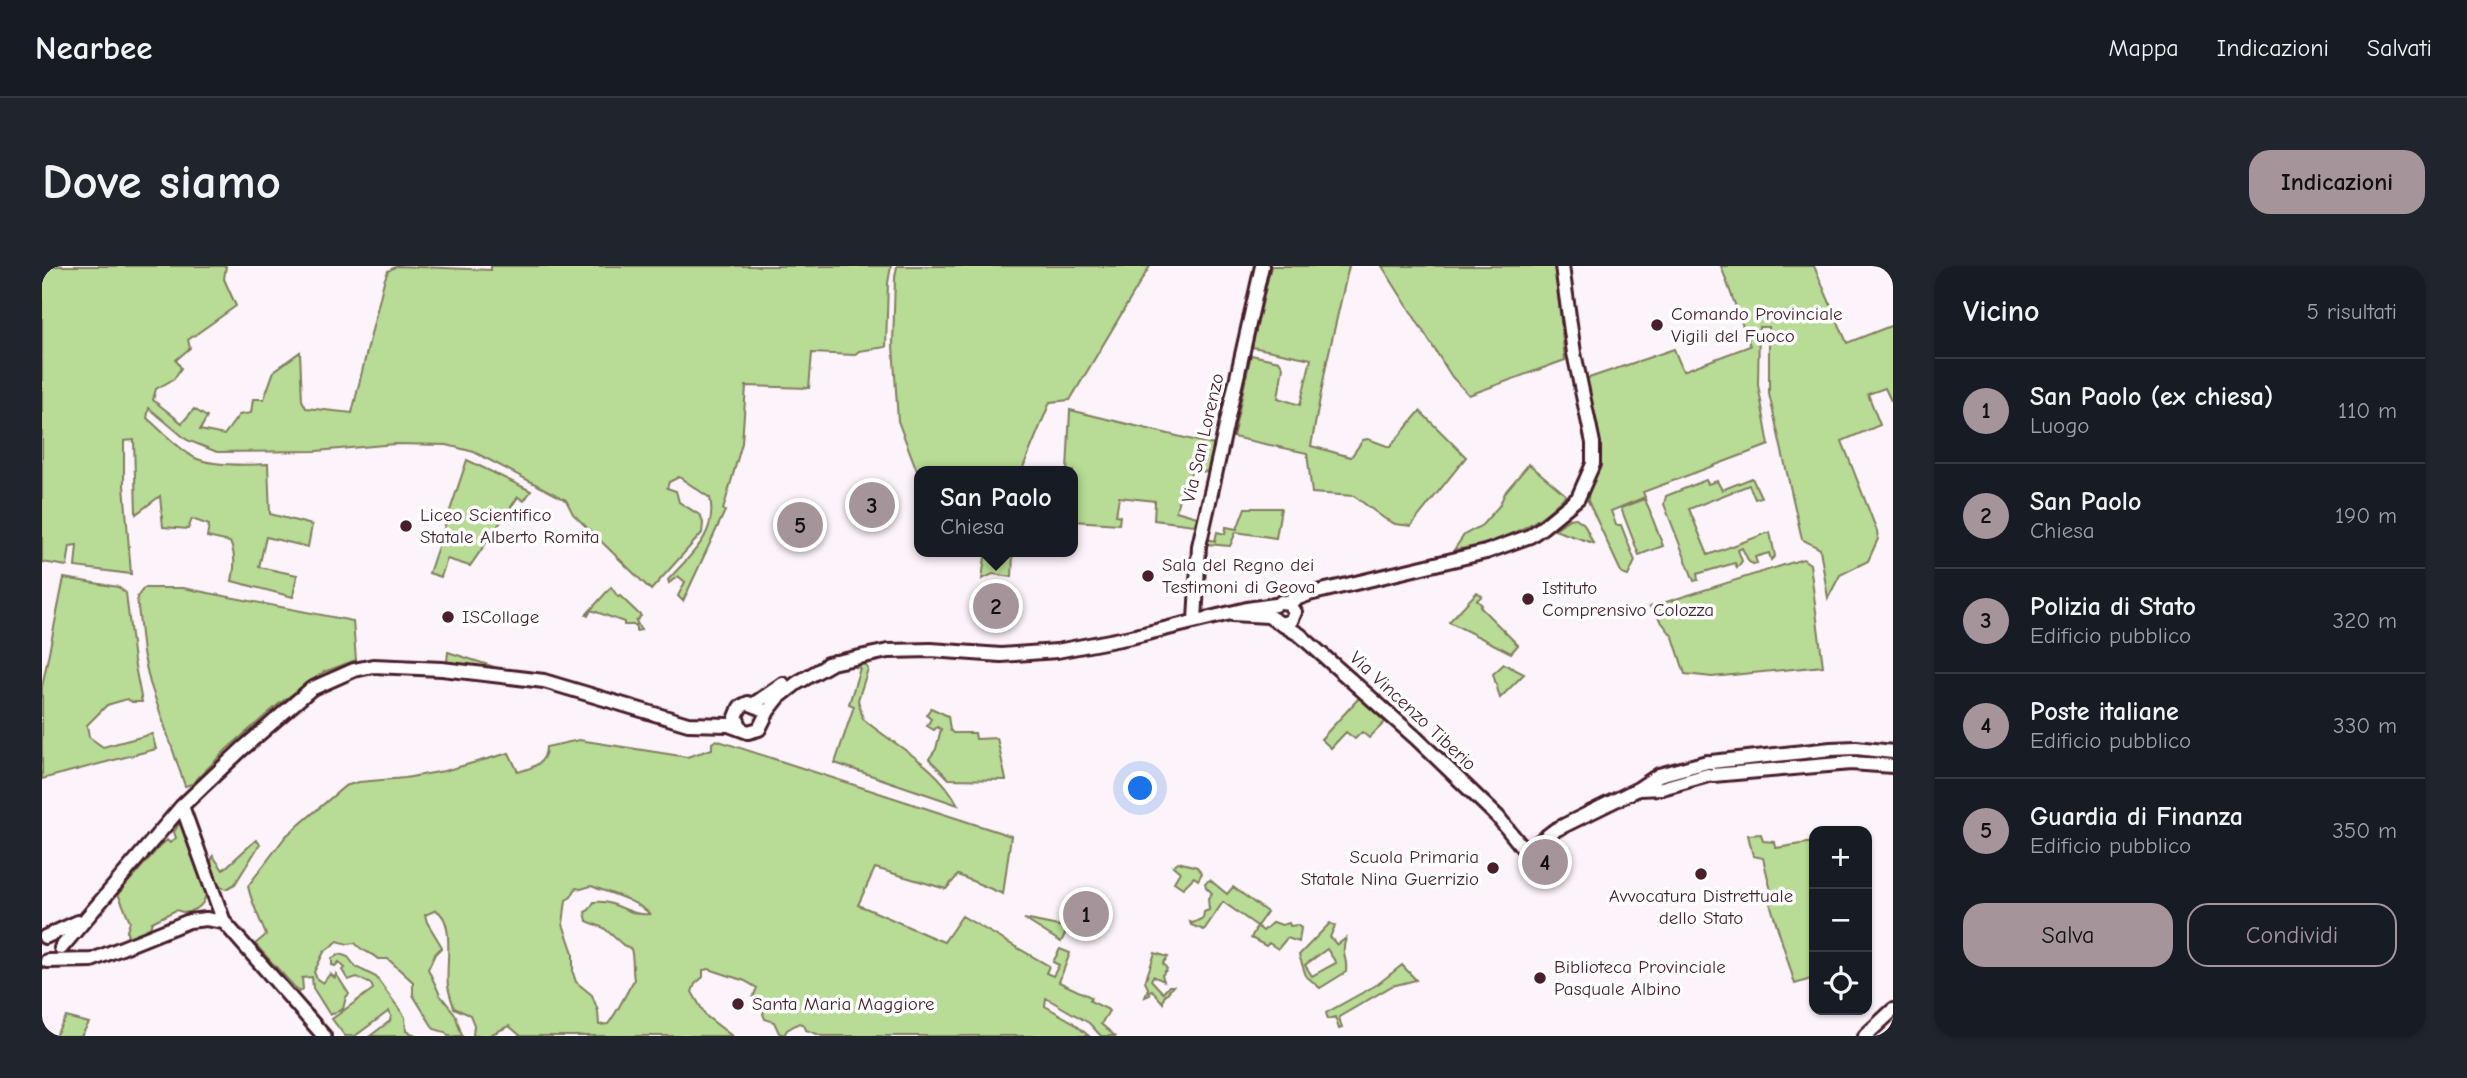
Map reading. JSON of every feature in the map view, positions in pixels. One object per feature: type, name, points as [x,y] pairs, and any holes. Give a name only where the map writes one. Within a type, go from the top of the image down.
[{"type":"main road","name":"Via San Lorenzo","points":[[1195,621],[1199,546],[1262,266]]},
{"type":"main road","points":[[708,725],[737,713],[744,705],[754,704],[792,677],[821,665],[888,651],[931,650],[1001,655],[1057,651],[1231,614],[1285,613],[1315,594],[1486,552],[1543,527],[1578,498],[1593,464],[1592,443],[1574,353],[1562,266]]},
{"type":"main road","name":"Via Vincenzo Tiberio","points":[[1285,613],[1300,635],[1416,738],[1498,817],[1526,852],[1555,830],[1639,789],[1659,775],[1710,769]]},
{"type":"main road","points":[[45,962],[58,954],[182,806],[303,696],[334,677],[373,666],[442,669],[544,681],[688,724],[741,728],[754,732],[763,724],[772,705],[786,691],[834,662]]},
{"type":"main road","points":[[754,704],[762,709],[765,718]]},
{"type":"main road","points":[[737,713],[736,722],[741,728]]},
{"type":"main road","points":[[1710,769],[1831,750],[1856,748],[1893,752]]},
{"type":"main road","points":[[1710,769],[1852,763],[1893,766]]},
{"type":"main road","points":[[182,806],[223,922],[324,1036]]},
{"type":"main road","points":[[44,936],[73,926],[92,911]]},
{"type":"main road","points":[[45,962],[92,960],[189,921],[206,919],[223,922]]},
{"type":"main road","points":[[44,936],[58,943],[73,957],[92,960]]},
{"type":"main road","points":[[1865,1036],[1893,1010]]},
{"type":"green space","points":[[42,266],[226,266],[224,279],[236,306],[188,340],[190,348],[176,360],[181,368],[174,379],[156,389],[153,400],[182,423],[194,409],[207,417],[200,430],[224,435],[239,415],[251,413],[253,399],[264,399],[274,371],[300,352],[302,400],[306,408],[352,413],[384,281],[388,271],[397,266],[491,270],[491,266],[891,266],[886,347],[859,351],[854,355],[812,353],[809,388],[746,386],[742,443],[723,510],[725,511],[683,601],[678,596],[685,582],[678,576],[669,583],[668,580],[700,544],[710,523],[711,511],[710,498],[679,477],[669,482],[667,488],[676,491],[679,502],[701,516],[702,533],[651,590],[573,514],[566,500],[474,452],[447,445],[395,444],[317,451],[217,452],[187,440],[149,408],[147,418],[195,458],[221,464],[268,464],[270,514],[312,525],[308,547],[266,537],[259,567],[297,575],[293,597],[232,581],[234,562],[230,542],[207,537],[209,525],[192,519],[188,529],[163,527],[160,496],[136,514],[134,440],[124,441],[124,485],[131,574],[75,567],[77,545],[70,546],[67,566],[42,562]]},
{"type":"green space","points":[[897,266],[1150,266],[1070,400],[1050,402],[1024,466],[915,466],[898,421],[893,345]]},
{"type":"green space","points":[[1271,266],[1349,266],[1311,446],[1351,457],[1363,440],[1368,439],[1390,447],[1420,411],[1466,457],[1411,526],[1395,524],[1385,519],[1354,496],[1312,493],[1307,453],[1233,437],[1251,355],[1279,361],[1283,367],[1278,398],[1300,405],[1311,359],[1252,347]]},
{"type":"green space","points":[[1382,266],[1555,266],[1565,360],[1469,395],[1452,377]]},
{"type":"green space","points":[[1721,266],[1814,266],[1847,343],[1893,325],[1893,400],[1891,401],[1885,388],[1868,394],[1880,425],[1842,441],[1878,539],[1868,561],[1840,575],[1828,598],[1820,549],[1802,539],[1769,394],[1769,327],[1759,327],[1758,385],[1769,445],[1643,492],[1645,497],[1611,511],[1616,525],[1621,525],[1635,561],[1628,576],[1622,574],[1588,501],[1598,465],[1600,443],[1586,379],[1674,349],[1683,371],[1750,346]]},
{"type":"green space","points":[[1070,410],[1214,445],[1207,472],[1192,470],[1183,493],[1180,494],[1176,511],[1197,517],[1194,525],[1154,520],[1155,501],[1119,497],[1116,515],[1120,516],[1119,524],[1078,521],[1078,466],[1067,466]]},
{"type":"green space","points":[[467,460],[531,491],[524,501],[518,497],[470,566],[447,559],[441,577],[429,573]]},
{"type":"green space","points":[[1529,464],[1566,495],[1542,517],[1515,533],[1485,544],[1454,550],[1464,535],[1482,525],[1499,506],[1506,491]]},
{"type":"green space","points":[[1752,478],[1761,497],[1755,499],[1749,485],[1689,509],[1708,555],[1770,532],[1775,556],[1771,560],[1769,553],[1755,557],[1757,563],[1753,564],[1749,562],[1742,548],[1738,550],[1742,561],[1737,568],[1735,563],[1697,574],[1698,580],[1694,581],[1664,504],[1666,496],[1706,480],[1708,484],[1717,481],[1722,490]]},
{"type":"green space","points":[[1645,499],[1663,546],[1639,555],[1621,508]]},
{"type":"green space","points":[[1245,508],[1281,508],[1276,538],[1236,532],[1230,546],[1207,544],[1208,539],[1215,541],[1217,532],[1225,534],[1226,527],[1237,529]]},
{"type":"green space","points":[[1576,518],[1584,524],[1593,543],[1554,530],[1569,519]]},
{"type":"green space","points":[[985,557],[1013,557],[1012,577],[993,574],[982,579]]},
{"type":"green space","points":[[1803,559],[1810,564],[1823,666],[1712,677],[1685,674],[1673,637],[1650,607]]},
{"type":"green space","points":[[64,578],[118,587],[126,593],[142,702],[127,699],[107,705],[87,725],[89,737],[103,747],[152,734],[156,749],[42,779],[42,687]]},
{"type":"green space","points":[[611,587],[618,597],[641,616],[636,621],[641,630],[636,631],[636,625],[624,625],[624,622],[591,610],[588,616],[586,615]]},
{"type":"green space","points":[[144,588],[183,588],[353,621],[356,660],[324,672],[280,703],[192,784],[185,786],[150,683],[143,653],[137,597]]},
{"type":"green space","points":[[1477,592],[1482,596],[1477,600],[1482,605],[1480,607],[1518,645],[1511,653],[1449,622]]},
{"type":"green space","points":[[448,652],[501,669],[502,671],[447,662]]},
{"type":"green space","points":[[856,664],[865,664],[868,669],[858,700],[863,719],[927,767],[939,778],[958,805],[835,763],[854,706],[849,704],[860,668],[855,667]]},
{"type":"green space","points":[[1504,664],[1524,674],[1500,698],[1493,674]]},
{"type":"green space","points":[[1359,698],[1385,722],[1369,738],[1362,732],[1355,739],[1346,732],[1331,748],[1321,739]]},
{"type":"green space","points":[[931,708],[948,716],[953,733],[975,733],[976,739],[997,738],[1006,780],[949,779],[929,759],[936,749],[941,729],[937,727],[934,730],[927,726],[931,719],[926,715]]},
{"type":"green space","points":[[579,740],[687,757],[712,749],[712,743],[716,740],[1011,836],[1003,894],[958,875],[946,889],[875,868],[858,905],[944,942],[962,916],[1049,966],[1046,973],[1053,976],[1059,965],[1053,962],[1060,949],[1070,953],[1059,982],[1091,997],[1090,1001],[1107,1009],[1109,1011],[1101,1024],[1115,1036],[1101,1036],[1089,1023],[1046,998],[1045,1006],[1071,1021],[1089,1036],[822,1036],[806,1030],[804,1025],[799,1023],[784,1035],[779,1033],[774,1022],[765,1019],[765,1009],[753,997],[757,988],[709,969],[703,970],[703,977],[695,984],[692,992],[706,1016],[732,1036],[521,1036],[509,1026],[488,1036],[473,1036],[474,1025],[470,1015],[454,1008],[447,978],[448,934],[442,916],[436,910],[425,915],[442,947],[435,954],[428,969],[440,995],[455,1014],[462,1036],[448,1036],[445,1032],[434,1029],[413,995],[413,982],[388,959],[378,959],[355,943],[338,941],[324,952],[314,972],[317,979],[323,983],[330,974],[335,978],[336,974],[349,994],[343,1009],[330,1015],[313,988],[312,977],[302,978],[303,989],[299,992],[255,944],[266,935],[248,886],[286,836],[345,786],[444,771],[509,753],[518,772],[541,761],[546,747]],"holes":[[[591,886],[630,901],[650,914],[636,913],[601,902],[594,902],[585,912],[587,921],[604,928],[631,949],[632,957],[634,980],[608,1024],[599,1025],[598,1011],[592,995],[576,982],[573,953],[563,924],[566,900],[576,888]]]},
{"type":"green space","points":[[180,822],[206,892],[204,901],[190,912],[176,910],[152,922],[150,928],[128,940],[130,921],[118,894],[160,846],[167,840],[170,843],[176,838],[174,832]]},
{"type":"green space","points":[[1761,834],[1763,841],[1775,842],[1776,848],[1809,843],[1809,980],[1795,984],[1769,900],[1773,899],[1763,858],[1753,856],[1748,835]]},
{"type":"green space","points":[[256,840],[260,844],[235,884],[226,889],[218,886],[211,862],[213,856],[223,870]]},
{"type":"green space","points":[[1178,862],[1197,867],[1202,873],[1198,880],[1194,877],[1183,888],[1174,882],[1180,872],[1173,866]]},
{"type":"green space","points":[[1210,880],[1227,894],[1233,887],[1267,912],[1257,926],[1223,902],[1204,930],[1191,925],[1190,922],[1203,918],[1204,912],[1209,910],[1208,898],[1212,893],[1205,883]]},
{"type":"green space","points":[[1024,919],[1068,928],[1061,942]]},
{"type":"green space","points":[[1273,922],[1297,925],[1301,928],[1299,942],[1287,938],[1278,949],[1269,943],[1266,946],[1251,938],[1257,926],[1263,931]]},
{"type":"green space","points":[[1330,923],[1335,926],[1330,937],[1337,945],[1346,938],[1346,972],[1320,988],[1306,976],[1299,955]],"holes":[[[1327,949],[1336,963],[1312,976],[1305,965]]]},
{"type":"green space","points":[[1155,953],[1168,957],[1163,963],[1167,969],[1162,975],[1164,981],[1153,976],[1151,980],[1163,993],[1169,986],[1173,986],[1164,997],[1163,1003],[1152,990],[1149,991],[1150,995],[1145,997],[1148,988],[1145,982]]},
{"type":"green space","points":[[340,954],[348,957],[356,967],[376,977],[405,1017],[406,1031],[418,1036],[370,1036],[390,1021],[389,1011],[355,1036],[345,1036],[332,1019],[373,989],[371,984],[357,977],[348,980],[342,970],[345,968],[339,962],[335,966],[332,965],[332,958]]},
{"type":"green space","points":[[1402,965],[1416,980],[1392,986],[1339,1017],[1342,1028],[1339,1029],[1335,1017],[1328,1019],[1326,1013],[1378,984]]},
{"type":"green space","points":[[66,1017],[89,1023],[81,1036],[55,1036]]},
{"type":"place","name":"Comando Provinciale Vigili del Fuoco","points":[[1657,325]]},
{"type":"place","name":"Polizia di Stato","points":[[872,505]]},
{"type":"place","name":"Guardia di Finanza","points":[[800,525]]},
{"type":"place","name":"Liceo Scientifico Statale Alberto Romita","points":[[406,526]]},
{"type":"place","name":"Sala del Regno dei Testimoni di Geova","points":[[1148,576]]},
{"type":"place","name":"Istituto Comprensivo Colozza","points":[[1528,599]]},
{"type":"place","name":"San Paolo","points":[[996,606]]},
{"type":"place","name":"ISCollage","points":[[448,617]]},
{"type":"place","name":"Poste italiane","points":[[1545,862]]},
{"type":"place","name":"Scuola Primaria Statale Nina Guerrizio","points":[[1493,868]]},
{"type":"place","name":"Avvocatura Distrettuale dello Stato","points":[[1701,874]]},
{"type":"place","name":"San Paolo (ex chiesa)","points":[[1086,914]]},
{"type":"place","name":"Biblioteca Provinciale Pasquale Albino","points":[[1540,978]]},
{"type":"place","name":"Santa Maria Maggiore","points":[[738,1004]]}]
